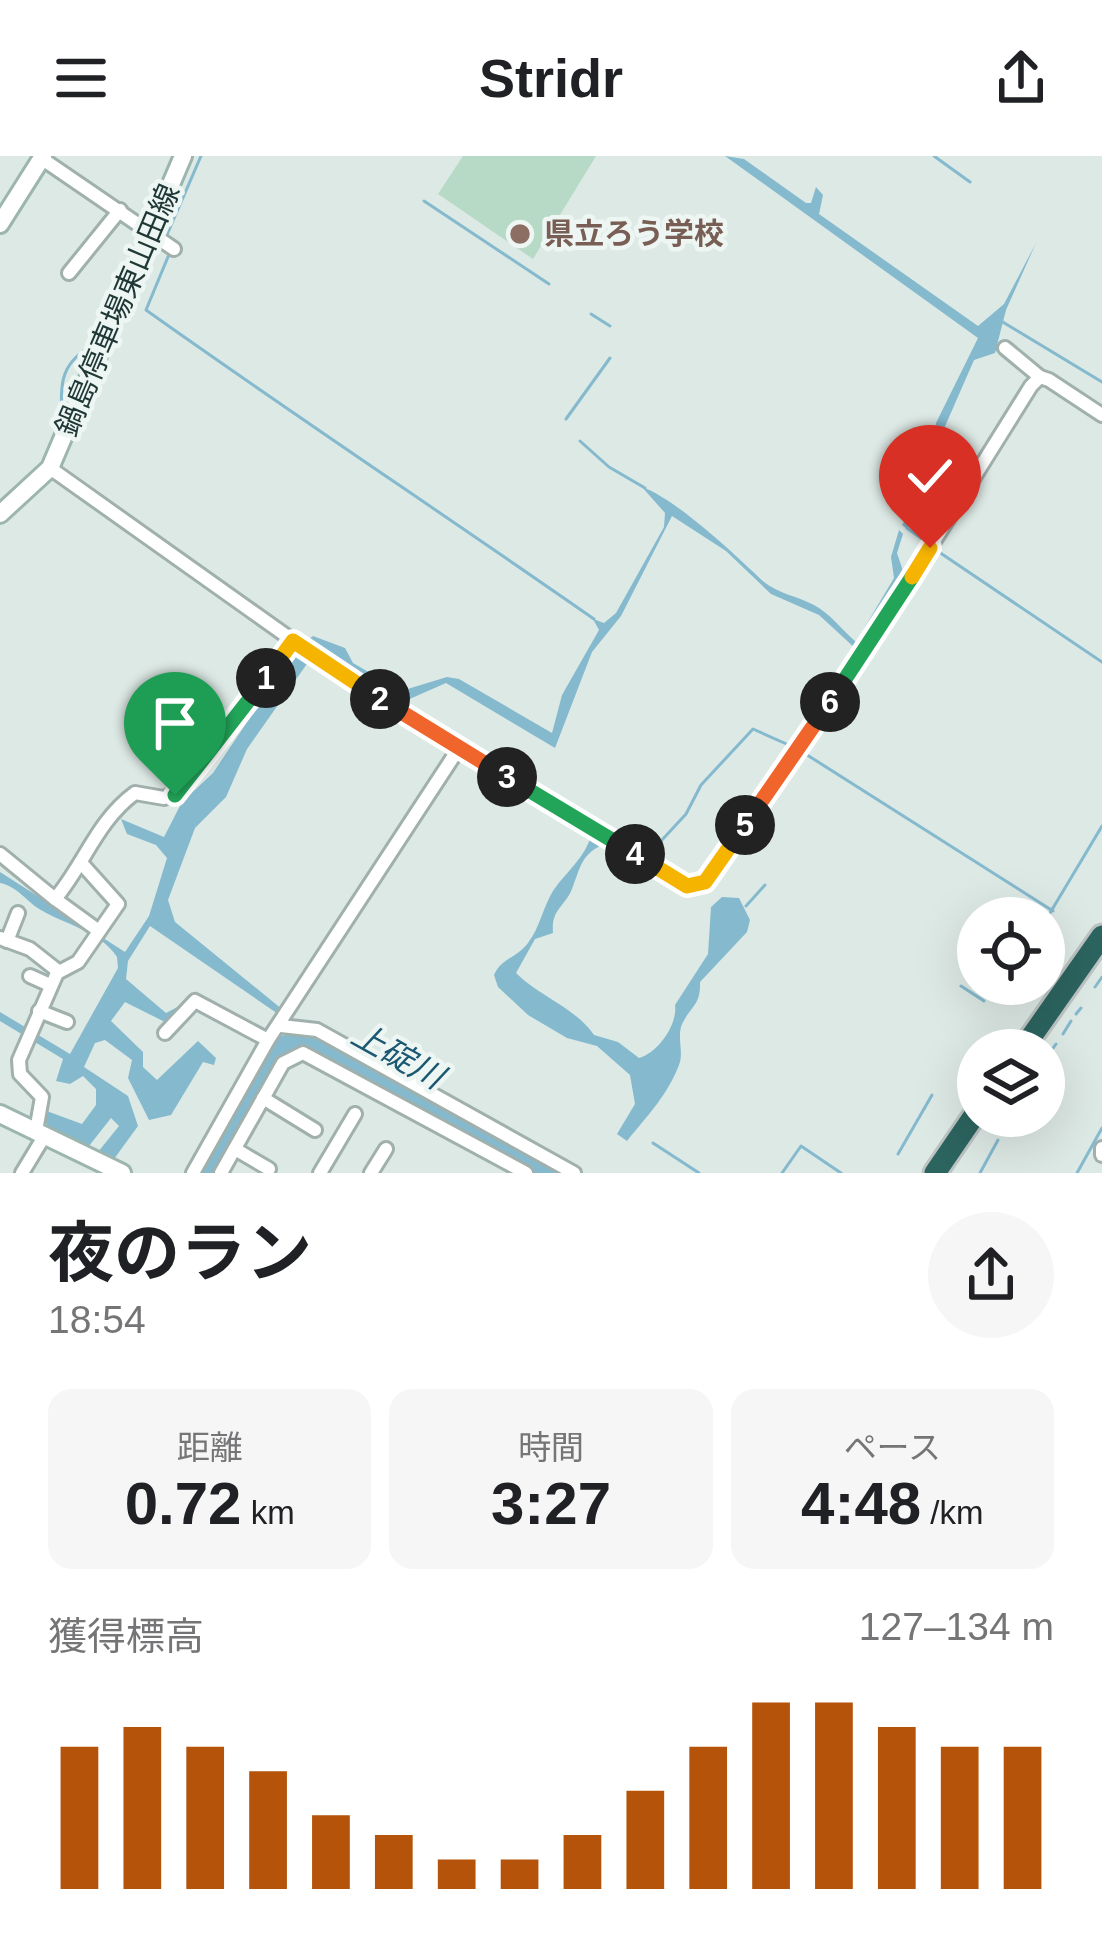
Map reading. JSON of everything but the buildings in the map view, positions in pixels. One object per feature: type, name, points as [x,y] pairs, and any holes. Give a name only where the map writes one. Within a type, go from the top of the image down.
[{"type":"highway","points":[[1037,1029],[1102,936]]},
{"type":"highway","points":[[1051,1029],[1102,955]]},
{"type":"highway","points":[[945,1171],[963,1137]]},
{"type":"highway","points":[[945,1171],[973,1137]]},
{"type":"main road","name":"鍋島停車場東山田線","points":[[0,514],[50,468],[165,241],[183,156]]},
{"type":"main road","points":[[0,224],[40,157]]},
{"type":"main road","points":[[0,1115],[122,1173]]},
{"type":"street","points":[[40,157],[165,241]]},
{"type":"street","points":[[70,273],[120,210]]},
{"type":"street","points":[[1005,348],[1040,377],[1100,409]]},
{"type":"street","points":[[50,468],[314,655],[687,886],[705,882],[853,670],[1040,377]]},
{"type":"street","points":[[55,899],[83,865],[97,830],[115,808],[135,793],[164,798],[184,788],[296,643]]},
{"type":"street","points":[[193,1173],[268,1040],[459,748]]},
{"type":"street","points":[[0,854],[97,934]]},
{"type":"street","points":[[22,1173],[40,1133],[42,1097],[18,1067],[58,971],[78,962],[118,904],[83,865]]},
{"type":"street","points":[[18,913],[3,940],[29,949],[58,971]]},
{"type":"street","points":[[30,976],[50,985]]},
{"type":"street","points":[[164,1034],[195,1001],[268,1040]]},
{"type":"street","points":[[39,1011],[68,1022]]},
{"type":"street","points":[[281,1026],[317,1030],[574,1173]]},
{"type":"street","points":[[221,1173],[283,1063],[304,1053],[526,1173]]},
{"type":"street","points":[[263,1098],[315,1130]]},
{"type":"street","points":[[320,1173],[355,1114]]},
{"type":"street","points":[[235,1149],[269,1169]]},
{"type":"street","points":[[371,1173],[386,1149]]},
{"type":"green space","name":"県立ろう学校","points":[[463,156],[596,156],[533,259],[438,194]]},
{"type":"water","points":[[725,156],[744,159],[806,203],[811,203],[816,187],[823,195],[819,214],[978,326],[1004,304],[1036,243],[1006,310],[995,353],[974,360],[936,447],[919,465],[903,501],[915,517],[907,529],[902,525],[907,517],[899,495],[902,485],[934,441],[936,423],[978,338]]},
{"type":"water","points":[[642,487],[689,516],[769,586],[820,609],[856,642],[894,578],[891,557],[899,530],[903,534],[897,553],[904,574],[856,649],[819,615],[771,594],[726,551],[672,516],[621,616],[592,652],[555,748],[446,683],[405,701],[316,651],[247,749],[226,797],[195,828],[168,900],[175,922],[283,1010],[281,1016],[150,926],[128,961],[126,979],[166,1013],[187,1002],[169,1024],[125,1002],[111,1021],[143,1052],[143,1067],[157,1080],[198,1041],[216,1058],[214,1065],[203,1062],[171,1115],[149,1120],[128,1078],[132,1060],[105,1040],[95,1043],[84,1067],[128,1096],[138,1126],[114,1159],[98,1152],[119,1126],[111,1118],[89,1146],[47,1127],[44,1110],[82,1124],[96,1105],[96,1089],[83,1076],[70,1084],[56,1081],[63,1059],[0,1021],[0,1012],[70,1054],[118,968],[117,957],[92,935],[0,883],[0,872],[125,952],[149,916],[167,858],[156,845],[127,834],[121,819],[164,837],[182,802],[213,773],[295,650],[313,636],[345,648],[353,663],[401,691],[447,677],[459,679],[552,733],[562,695],[599,630],[593,619],[604,623],[616,613],[664,527],[665,513]]},
{"type":"water","points":[[591,835],[606,843],[583,862],[556,914],[553,933],[535,939],[516,973],[594,1035],[618,1042],[639,1058],[653,1050],[670,1029],[675,1005],[708,954],[711,907],[722,897],[739,898],[750,920],[747,932],[700,982],[697,1001],[681,1029],[681,1057],[675,1074],[627,1141],[617,1134],[635,1104],[630,1075],[597,1046],[567,1038],[528,1015],[498,987],[494,975],[528,943],[553,891],[580,858]]},
{"type":"water","points":[[280,1036],[318,1037],[559,1173],[533,1173],[303,1048],[277,1061],[216,1173],[199,1173],[266,1053]]},
{"type":"waterway","points":[[166,237],[201,156]]},
{"type":"waterway","points":[[934,156],[970,182]]},
{"type":"waterway","points":[[424,201],[549,284]]},
{"type":"waterway","points":[[125,318],[148,260],[161,244]]},
{"type":"waterway","points":[[170,252],[146,310],[594,619]]},
{"type":"waterway","points":[[591,314],[610,326]]},
{"type":"waterway","points":[[1001,321],[1102,382]]},
{"type":"waterway","points":[[62,421],[65,373],[97,341]]},
{"type":"waterway","points":[[995,348],[1026,374]]},
{"type":"waterway","points":[[566,419],[610,358]]},
{"type":"waterway","points":[[1059,395],[1096,419]]},
{"type":"waterway","points":[[580,441],[609,467],[645,488]]},
{"type":"waterway","points":[[907,528],[925,541]]},
{"type":"waterway","points":[[936,550],[1102,662]]},
{"type":"waterway","points":[[609,830],[649,854],[686,814],[701,785],[753,729],[791,746]]},
{"type":"waterway","points":[[804,753],[1031,897]]},
{"type":"waterway","points":[[1060,897],[1102,826]]},
{"type":"waterway","points":[[746,906],[765,885]]},
{"type":"waterway","points":[[1095,987],[1102,977]]},
{"type":"waterway","points":[[1076,1014],[1081,1008]]},
{"type":"waterway","points":[[1065,1031],[1071,1021]]},
{"type":"waterway","points":[[898,1154],[932,1095]]},
{"type":"waterway","points":[[1077,1173],[1102,1128]]},
{"type":"waterway","points":[[980,1173],[998,1140]]},
{"type":"waterway","points":[[653,1143],[699,1173]]},
{"type":"waterway","points":[[782,1173],[801,1146],[841,1173]]},
{"type":"place","name":"県立ろう学校","points":[[520,234]]},
{"type":"route","points":[[175,795],[293,641],[687,886],[705,882],[853,670],[930,548]]},
{"type":"water label","name":"上碇川","points":[[398,1055]]}]
